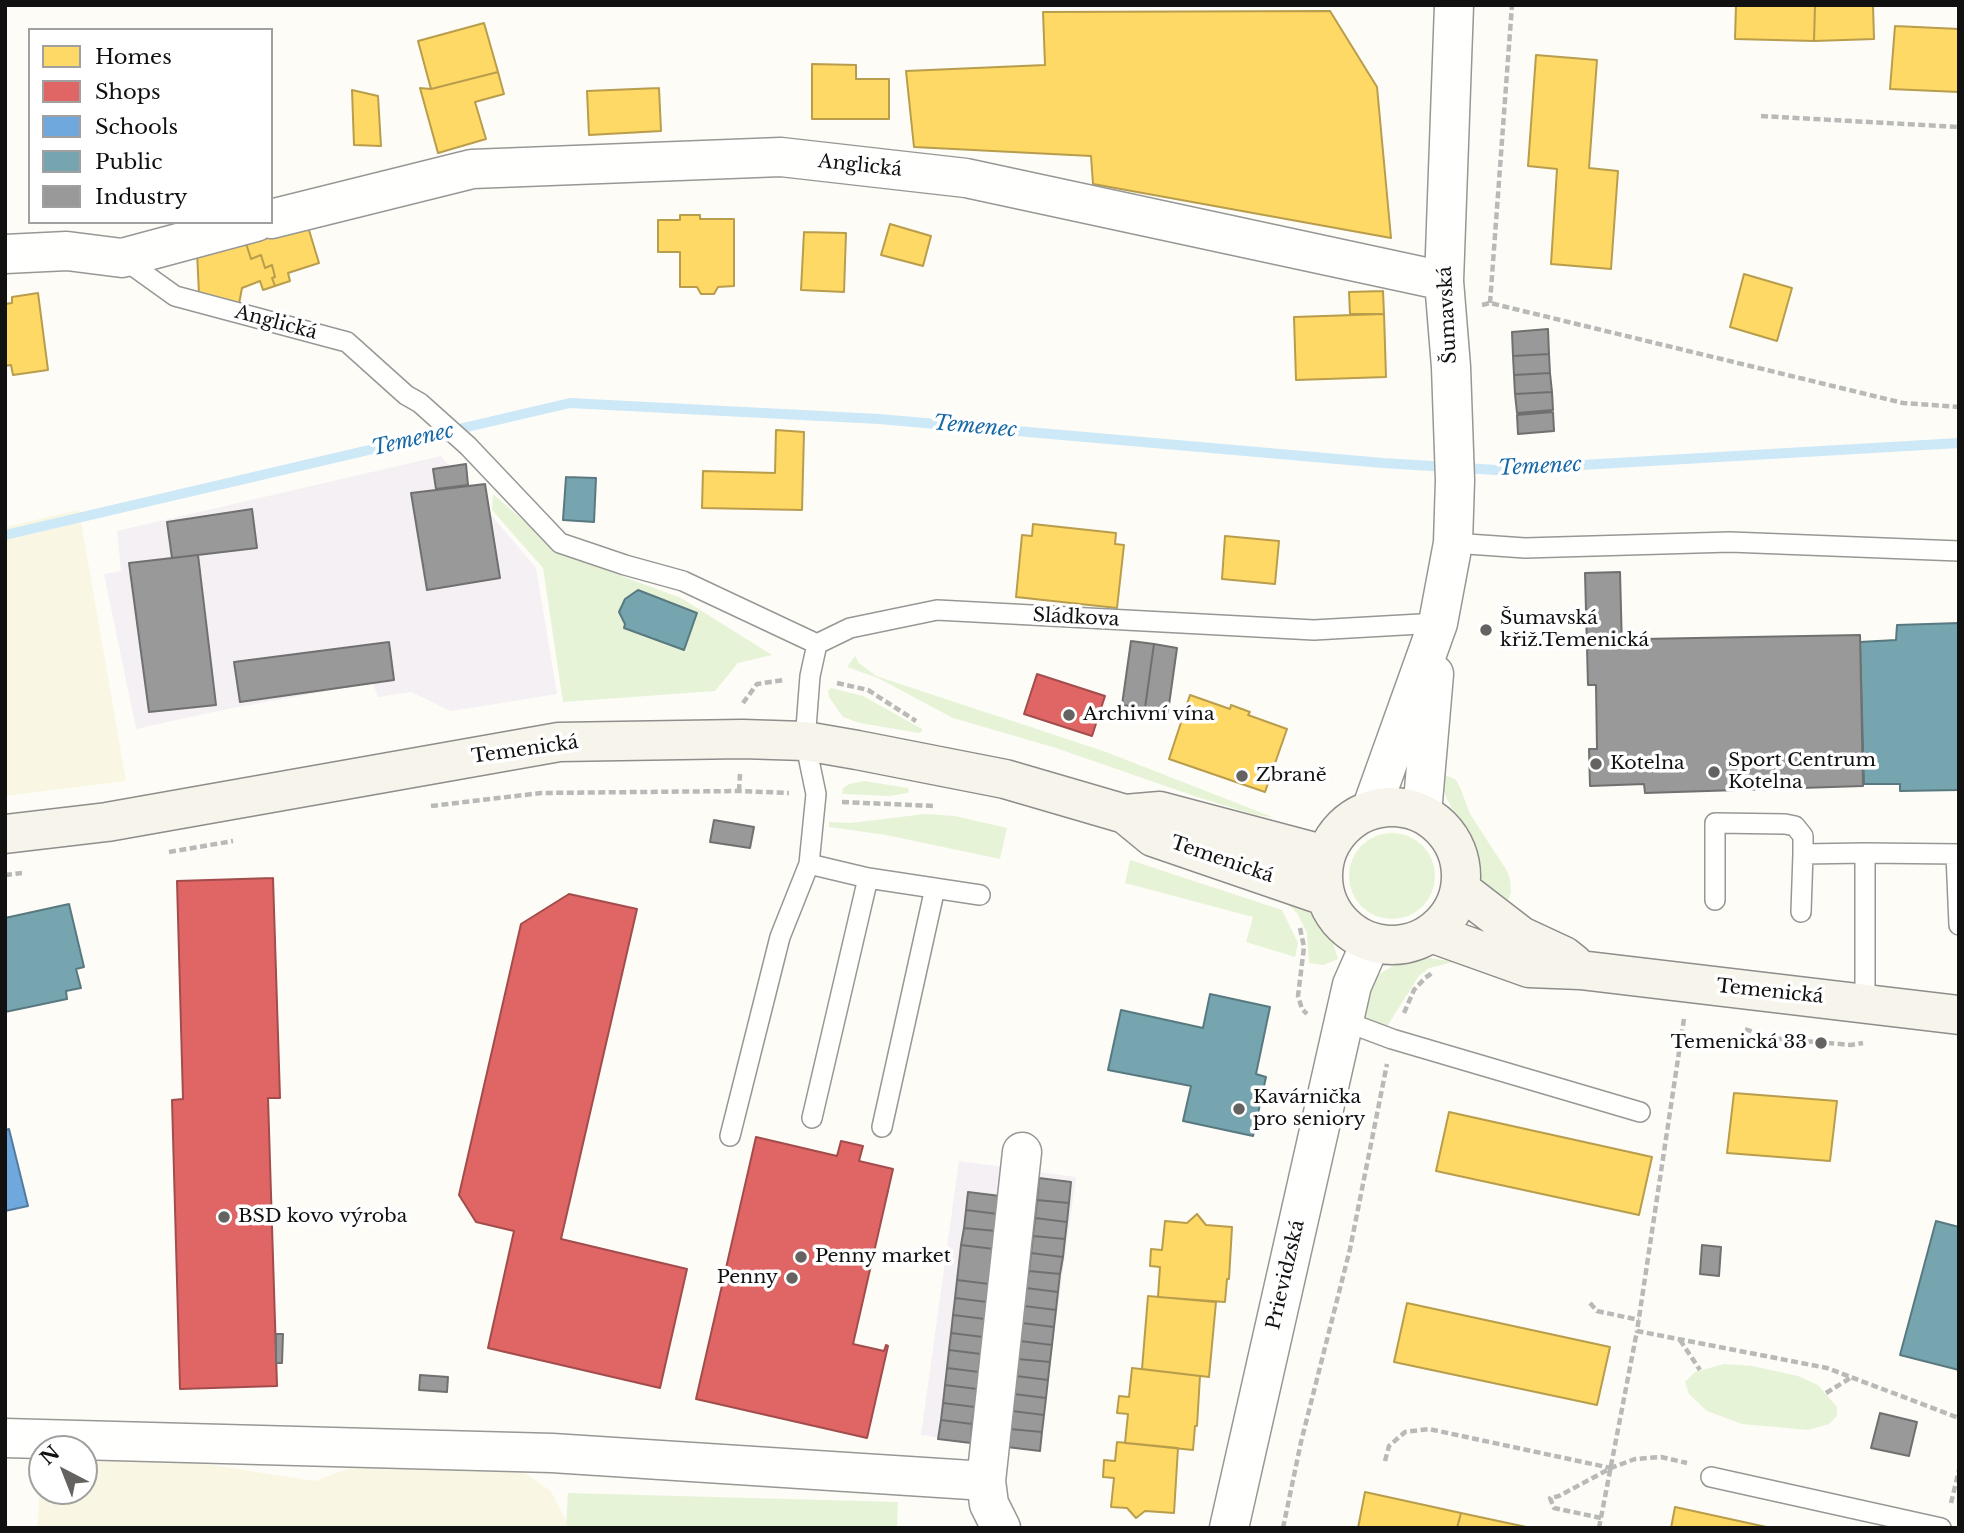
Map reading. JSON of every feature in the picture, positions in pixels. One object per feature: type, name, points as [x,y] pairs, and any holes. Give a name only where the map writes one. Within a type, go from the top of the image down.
[{"type":"street","name":"Šumavská","points":[[1422,813],[1438,623],[1453,543],[1454,467],[1446,297],[1454,5]]},
{"type":"street","name":"Anglická","points":[[273,219],[472,169],[781,157],[966,178],[1446,297]]},
{"type":"street","name":"Anglická","points":[[5,254],[67,251],[122,258],[249,224]]},
{"type":"street","name":"Šumavská","points":[[1371,810],[1438,623]]},
{"type":"street","name":"Temenická","points":[[5,834],[107,822],[559,742],[742,739],[804,741],[1005,779],[1125,814],[1160,811],[1326,855]]},
{"type":"street","points":[[1388,806],[1422,813],[1441,826],[1454,844],[1461,866],[1460,889],[1454,907],[1431,933],[1412,943],[1381,945],[1360,938],[1342,925],[1329,906],[1325,896],[1323,868],[1326,855],[1338,832],[1359,815],[1388,806]]},
{"type":"street","name":"Temenická","points":[[1125,814],[1153,836],[1325,896]]},
{"type":"street","name":"Temenická","points":[[1460,889],[1521,936],[1564,956],[1580,970]]},
{"type":"street","name":"Temenická","points":[[1431,933],[1529,968],[1580,970],[1959,1015]]},
{"type":"street","name":"Prievidzská","points":[[1228,1528],[1352,985],[1371,942]]},
{"type":"street","points":[[1001,1528],[989,1504],[986,1481],[1022,1152]]},
{"type":"street","points":[[5,1438],[552,1453],[986,1481]]},
{"type":"lane","name":"Anglická","points":[[122,258],[176,296],[346,342],[406,395],[420,402],[468,446],[561,543],[683,581],[817,644]]},
{"type":"lane","points":[[1453,543],[1525,548],[1730,542],[1959,551]]},
{"type":"lane","name":"Sládkova","points":[[817,644],[850,628],[937,610],[1314,630],[1438,623]]},
{"type":"lane","points":[[730,1136],[780,937],[809,864],[816,794],[804,741],[810,676],[817,644]]},
{"type":"lane","points":[[1715,900],[1715,823],[1795,826],[1803,836],[1801,912]]},
{"type":"lane","points":[[1865,853],[1865,1003]]},
{"type":"lane","points":[[1803,854],[1957,854],[1959,925]]},
{"type":"lane","points":[[809,864],[868,878],[981,895]]},
{"type":"lane","points":[[812,1118],[868,878]]},
{"type":"lane","points":[[882,1127],[935,888]]},
{"type":"lane","points":[[1344,1021],[1391,1040],[1640,1112]]},
{"type":"lane","points":[[1711,1477],[1941,1528]]},
{"type":"path","points":[[1490,303],[1512,5]]},
{"type":"path","points":[[1761,116],[1959,127]]},
{"type":"path","points":[[1446,297],[1490,303],[1903,403],[1959,407]]},
{"type":"path","points":[[743,700],[757,684],[810,676]]},
{"type":"path","points":[[421,808],[541,793],[739,791],[816,794],[844,802],[940,806]]},
{"type":"path","points":[[169,852],[237,840]]},
{"type":"path","points":[[5,875],[33,871]]},
{"type":"path","points":[[1283,1528],[1301,1442],[1350,1249],[1391,1040],[1414,990],[1436,971]]},
{"type":"path","points":[[1599,1528],[1639,1320],[1689,983]]},
{"type":"path","points":[[1590,1303],[1597,1311],[1639,1320]]},
{"type":"path","points":[[1637,1331],[1827,1368],[1959,1418]]},
{"type":"path","points":[[1680,1339],[1700,1370]]},
{"type":"path","points":[[1826,1393],[1852,1377]]},
{"type":"path","points":[[1385,1461],[1389,1446],[1405,1432],[1429,1429],[1611,1468]]},
{"type":"path","points":[[1601,1518],[1554,1508],[1550,1498],[1635,1459],[1661,1457],[1703,1466],[1711,1477]]},
{"type":"path","points":[[1951,1504],[1959,1470]]},
{"type":"shaded area","points":[[441,456],[536,568],[557,694],[451,711],[411,692],[378,697],[373,683],[222,710],[136,729],[104,574],[121,571],[117,531]]},
{"type":"shaded area","points":[[79,510],[126,781],[5,796],[5,527]]},
{"type":"shaded area","points":[[959,1161],[1076,1177],[1038,1451],[921,1435]]},
{"type":"shaded area","points":[[98,1458],[174,1459],[315,1481],[355,1466],[522,1471],[551,1491],[566,1521],[566,1528],[37,1528],[39,1505],[98,1505]]},
{"type":"green space","points":[[493,494],[562,554],[681,598],[772,655],[738,663],[715,691],[563,702],[543,568],[492,510]]},
{"type":"green space","points":[[855,656],[859,663],[876,676],[1106,752],[1275,818],[1200,798],[1056,748],[953,718],[878,678],[847,667]]},
{"type":"green space","points":[[831,688],[863,696],[922,731],[919,733],[860,723],[843,717],[829,697],[828,691]]},
{"type":"green space","points":[[1441,773],[1456,780],[1470,814],[1507,871],[1511,893],[1504,909],[1481,882],[1472,848],[1445,795]]},
{"type":"green space","points":[[864,781],[909,790],[908,793],[889,796],[842,794],[843,788],[849,784]]},
{"type":"green space","points":[[925,814],[955,816],[1007,828],[1000,859],[886,835],[829,827],[829,822],[850,823]]},
{"type":"green space","points":[[1392,833],[1408,837],[1422,846],[1431,860],[1435,876],[1431,892],[1422,906],[1408,915],[1392,919],[1376,915],[1362,906],[1353,892],[1349,876],[1353,860],[1362,846],[1376,837]]},
{"type":"green space","points":[[1130,860],[1282,910],[1298,943],[1295,957],[1246,942],[1253,917],[1125,883]]},
{"type":"green space","points":[[1281,898],[1315,917],[1332,940],[1338,959],[1323,965],[1309,963],[1307,933],[1297,913]]},
{"type":"green space","points":[[1425,957],[1454,962],[1429,968],[1419,976],[1386,1028],[1364,1021],[1372,985],[1381,973],[1396,964]]},
{"type":"green space","points":[[1724,1364],[1752,1366],[1798,1376],[1818,1385],[1837,1407],[1837,1416],[1829,1424],[1808,1430],[1742,1424],[1707,1411],[1689,1394],[1685,1382],[1695,1372]]},
{"type":"green space","points":[[568,1493],[898,1502],[897,1528],[566,1528]]},
{"type":"building: Homes","points":[[1736,5],[1815,5],[1814,41],[1735,39]]},
{"type":"building: Homes","points":[[1815,5],[1873,5],[1874,39],[1814,41]]},
{"type":"building: Homes","points":[[1330,11],[1377,87],[1391,238],[1093,184],[1091,156],[914,147],[906,71],[1045,65],[1043,12]]},
{"type":"building: Homes","points":[[484,23],[498,72],[431,89],[418,41]]},
{"type":"building: Homes","points":[[1895,26],[1959,29],[1959,92],[1890,89]]},
{"type":"building: Homes","points":[[1536,55],[1597,60],[1589,168],[1618,171],[1611,269],[1551,264],[1557,169],[1528,166]]},
{"type":"building: Homes","points":[[812,64],[856,65],[856,79],[889,79],[889,119],[812,119]]},
{"type":"building: Homes","points":[[498,72],[504,94],[475,102],[486,139],[438,153],[420,88],[431,89]]},
{"type":"building: Homes","points":[[659,88],[661,131],[589,135],[587,91]]},
{"type":"building: Homes","points":[[352,90],[378,96],[381,146],[354,145]]},
{"type":"building: Homes","points":[[680,215],[700,215],[700,219],[734,219],[734,286],[718,287],[714,294],[701,294],[697,287],[680,287],[680,252],[658,252],[658,220],[680,220]]},
{"type":"building: Homes","points":[[305,217],[319,263],[288,273],[290,281],[275,286],[272,265],[265,268],[261,255],[251,259],[244,237]]},
{"type":"building: Homes","points":[[890,224],[931,236],[923,266],[881,255]]},
{"type":"building: Homes","points":[[804,232],[846,233],[844,292],[801,290]]},
{"type":"building: Homes","points":[[244,237],[251,259],[261,255],[265,268],[272,265],[275,286],[263,290],[260,281],[242,288],[239,304],[199,294],[197,252]]},
{"type":"building: Homes","points":[[1744,274],[1792,288],[1777,341],[1730,327]]},
{"type":"building: Homes","points":[[1383,291],[1384,314],[1350,314],[1349,292]]},
{"type":"building: Homes","points":[[38,293],[48,370],[13,375],[11,365],[5,366],[5,304],[12,303],[12,297]]},
{"type":"building: Homes","points":[[1384,314],[1386,377],[1296,380],[1294,317]]},
{"type":"building: Homes","points":[[776,430],[804,432],[802,510],[702,508],[703,471],[775,473]]},
{"type":"building: Homes","points":[[1033,524],[1116,533],[1115,544],[1124,545],[1117,608],[1016,597],[1022,535],[1032,536]]},
{"type":"building: Homes","points":[[1225,536],[1279,541],[1275,584],[1222,579]]},
{"type":"building: Homes","points":[[1190,695],[1230,709],[1231,705],[1250,712],[1248,715],[1287,729],[1265,792],[1169,759]]},
{"type":"building: Homes","points":[[1734,1093],[1837,1101],[1830,1161],[1727,1153]]},
{"type":"building: Homes","points":[[1449,1112],[1652,1157],[1639,1215],[1436,1171]]},
{"type":"building: Homes","points":[[1197,1214],[1206,1225],[1232,1227],[1225,1302],[1158,1297],[1160,1267],[1150,1266],[1151,1249],[1162,1250],[1165,1221],[1187,1223]]},
{"type":"building: Homes","points":[[1148,1296],[1216,1302],[1209,1377],[1142,1369]]},
{"type":"building: Homes","points":[[1407,1303],[1610,1347],[1597,1405],[1394,1362]]},
{"type":"building: Homes","points":[[1132,1368],[1200,1376],[1193,1450],[1125,1443],[1128,1414],[1117,1413],[1119,1396],[1129,1397]]},
{"type":"building: Homes","points":[[1117,1442],[1178,1448],[1174,1513],[1145,1511],[1136,1518],[1127,1508],[1111,1507],[1114,1478],[1103,1477],[1104,1460],[1115,1461]]},
{"type":"building: Homes","points":[[1365,1492],[1461,1513],[1457,1528],[1358,1528]]},
{"type":"building: Homes","points":[[1675,1507],[1771,1528],[1671,1528]]},
{"type":"building: Homes","points":[[1461,1513],[1531,1528],[1457,1528]]},
{"type":"building: Shops","points":[[1037,674],[1105,696],[1092,736],[1024,714]]},
{"type":"building: Shops","name":"BSD kovo výroba","points":[[273,878],[280,1098],[268,1098],[277,1386],[180,1389],[172,1100],[183,1099],[177,881]]},
{"type":"building: Shops","points":[[569,894],[637,909],[561,1239],[687,1269],[660,1388],[488,1348],[514,1231],[476,1222],[459,1195],[521,924]]},
{"type":"building: Shops","name":"Penny market","points":[[756,1137],[837,1156],[841,1141],[863,1146],[859,1161],[893,1169],[853,1344],[884,1351],[886,1345],[888,1346],[867,1438],[696,1399]]},
{"type":"building: Schools","points":[[9,1129],[28,1206],[5,1211],[5,1130]]},
{"type":"building: Public","points":[[566,477],[596,478],[594,522],[563,520]]},
{"type":"building: Public","points":[[638,590],[697,613],[684,650],[624,628],[625,624],[619,612],[625,599]]},
{"type":"building: Public","points":[[1959,623],[1959,790],[1900,791],[1900,784],[1864,784],[1860,642],[1896,640],[1897,625]]},
{"type":"building: Public","points":[[69,904],[84,967],[76,969],[81,988],[66,991],[67,999],[5,1012],[5,918]]},
{"type":"building: Public","points":[[1210,994],[1270,1007],[1256,1074],[1266,1077],[1253,1136],[1183,1121],[1191,1086],[1108,1070],[1121,1010],[1203,1028]]},
{"type":"building: Public","points":[[1936,1221],[1959,1227],[1959,1370],[1900,1355]]},
{"type":"building: Industry","points":[[1548,329],[1549,354],[1513,356],[1512,332]]},
{"type":"building: Industry","points":[[1549,354],[1550,373],[1514,375],[1513,356]]},
{"type":"building: Industry","points":[[1550,373],[1552,392],[1515,394],[1514,375]]},
{"type":"building: Industry","points":[[1552,392],[1553,410],[1517,413],[1515,394]]},
{"type":"building: Industry","points":[[1553,412],[1554,431],[1518,434],[1517,415]]},
{"type":"building: Industry","points":[[466,464],[468,485],[436,489],[433,469]]},
{"type":"building: Industry","points":[[485,484],[500,578],[427,590],[411,493]]},
{"type":"building: Industry","points":[[252,509],[257,548],[172,558],[167,522]]},
{"type":"building: Industry","points":[[198,555],[216,705],[149,712],[129,563]]},
{"type":"building: Industry","points":[[1620,572],[1622,648],[1642,648],[1641,639],[1860,635],[1863,786],[1645,793],[1644,784],[1590,786],[1589,749],[1597,749],[1596,685],[1588,685],[1585,573]]},
{"type":"building: Industry","points":[[1131,641],[1154,644],[1145,708],[1122,705]]},
{"type":"building: Industry","points":[[389,642],[394,680],[240,702],[234,662]]},
{"type":"building: Industry","points":[[1154,644],[1177,648],[1168,712],[1145,708]]},
{"type":"building: Industry","points":[[714,820],[754,827],[750,848],[710,842]]},
{"type":"building: Industry","points":[[1039,1178],[1071,1182],[1069,1203],[1037,1200]]},
{"type":"building: Industry","points":[[968,1192],[1000,1196],[998,1214],[966,1210]]},
{"type":"building: Industry","points":[[1037,1200],[1069,1203],[1067,1222],[1035,1218]]},
{"type":"building: Industry","points":[[966,1210],[998,1214],[996,1231],[964,1228]]},
{"type":"building: Industry","points":[[1035,1218],[1067,1222],[1065,1239],[1033,1236]]},
{"type":"building: Industry","points":[[964,1228],[996,1231],[994,1249],[961,1245]]},
{"type":"building: Industry","points":[[1033,1236],[1065,1239],[1063,1257],[1031,1253]]},
{"type":"building: Industry","points":[[961,1245],[994,1249],[989,1284],[957,1280]]},
{"type":"building: Industry","points":[[1702,1245],[1721,1247],[1719,1276],[1700,1274]]},
{"type":"building: Industry","points":[[1031,1253],[1063,1257],[1060,1274],[1029,1271]]},
{"type":"building: Industry","points":[[1029,1271],[1060,1274],[1058,1292],[1026,1288]]},
{"type":"building: Industry","points":[[957,1280],[989,1284],[987,1302],[955,1298]]},
{"type":"building: Industry","points":[[1026,1288],[1058,1292],[1056,1310],[1024,1306]]},
{"type":"building: Industry","points":[[955,1298],[987,1302],[985,1319],[953,1315]]},
{"type":"building: Industry","points":[[1024,1306],[1056,1310],[1054,1327],[1022,1323]]},
{"type":"building: Industry","points":[[953,1315],[985,1319],[983,1337],[951,1333]]},
{"type":"building: Industry","points":[[1022,1323],[1054,1327],[1052,1345],[1020,1341]]},
{"type":"building: Industry","points":[[951,1333],[983,1337],[981,1354],[949,1350]]},
{"type":"building: Industry","points":[[276,1334],[283,1334],[282,1363],[276,1363]]},
{"type":"building: Industry","points":[[1020,1341],[1052,1345],[1050,1362],[1018,1359]]},
{"type":"building: Industry","points":[[949,1350],[981,1354],[979,1372],[947,1368]]},
{"type":"building: Industry","points":[[1018,1359],[1050,1362],[1048,1380],[1016,1376]]},
{"type":"building: Industry","points":[[947,1368],[979,1372],[977,1389],[945,1385]]},
{"type":"building: Industry","points":[[420,1375],[448,1377],[447,1392],[419,1390]]},
{"type":"building: Industry","points":[[1016,1376],[1048,1380],[1046,1398],[1014,1394]]},
{"type":"building: Industry","points":[[945,1385],[977,1389],[975,1407],[943,1403]]},
{"type":"building: Industry","points":[[1014,1394],[1046,1398],[1044,1415],[1012,1411]]},
{"type":"building: Industry","points":[[943,1403],[975,1407],[972,1424],[941,1420]]},
{"type":"building: Industry","points":[[1012,1411],[1044,1415],[1042,1432],[1010,1429]]},
{"type":"building: Industry","points":[[1880,1413],[1917,1422],[1909,1456],[1871,1448]]},
{"type":"building: Industry","points":[[941,1420],[972,1424],[971,1443],[938,1439]]},
{"type":"building: Industry","points":[[1010,1429],[1042,1432],[1040,1451],[1007,1447]]},
{"type":"waterway","name":"Temenec","points":[[5,535],[570,403],[879,419],[1383,463],[1496,470],[1959,443]]},
{"type":"place","name":"Šumavská křiž.Temenická","points":[[1486,630]]},
{"type":"place","name":"Archivní vína","points":[[1069,715]]},
{"type":"place","name":"Kotelna","points":[[1596,764]]},
{"type":"place","name":"Sport Centrum Kotelna","points":[[1714,772]]},
{"type":"place","name":"Zbraně","points":[[1242,776]]},
{"type":"place","name":"Temenická 33","points":[[1821,1043]]},
{"type":"place","name":"Kavárnička pro seniory","points":[[1239,1109]]},
{"type":"place","name":"BSD kovo výroba","points":[[224,1217]]},
{"type":"place","name":"Penny market","points":[[801,1257]]},
{"type":"place","name":"Penny","points":[[792,1278]]}]
